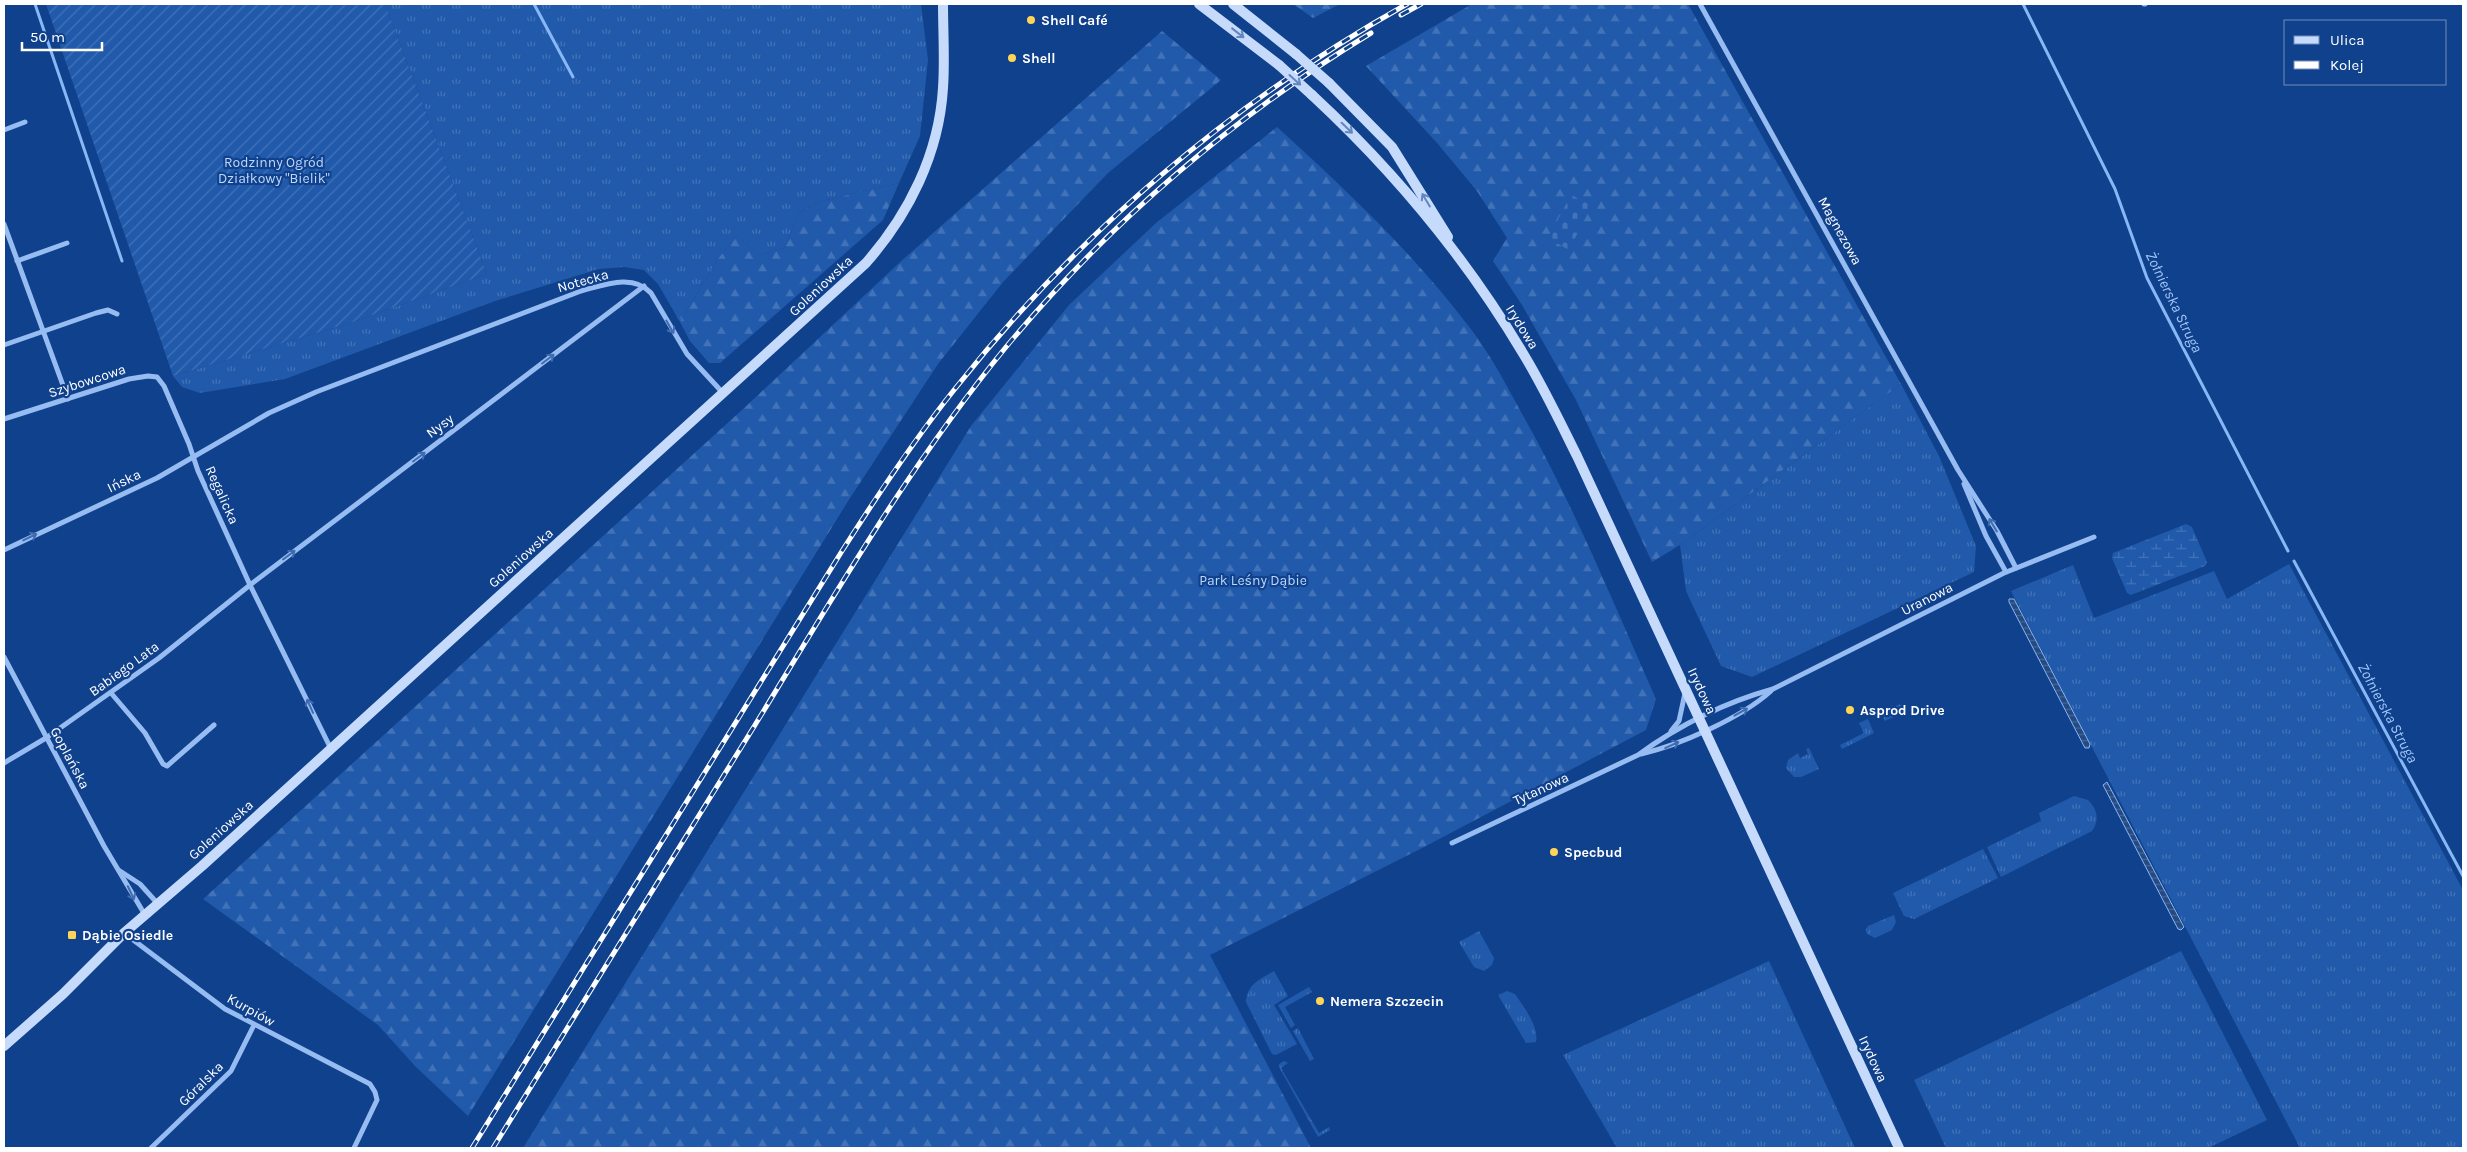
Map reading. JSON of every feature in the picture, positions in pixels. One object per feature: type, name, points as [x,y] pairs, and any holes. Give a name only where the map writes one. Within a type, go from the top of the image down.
[{"type":"street","name":"Goleniowska","points":[[4,1046],[63,994],[124,933],[331,750],[866,263],[888,237],[906,209],[924,172],[938,124],[943,89],[942,4]]},
{"type":"street","name":"Irydowa","points":[[1199,4],[1279,65],[1312,94],[1382,166],[1459,258]]},
{"type":"street","name":"Irydowa","points":[[1233,4],[1296,54],[1392,147],[1417,185],[1459,258],[1507,327],[1542,386],[1577,456],[1899,1148]]},
{"type":"street","name":"Magnezowa","points":[[1700,4],[1958,470],[1996,530],[2016,568]]},
{"type":"street","points":[[4,130],[25,122]]},
{"type":"street","points":[[4,224],[68,399]]},
{"type":"street","points":[[17,261],[67,243]]},
{"type":"street","points":[[4,249],[12,246]]},
{"type":"street","name":"Notecka","points":[[403,360],[582,291],[617,283],[634,282],[644,286]]},
{"type":"street","points":[[644,286],[651,293],[687,354],[724,394]]},
{"type":"street","name":"Nysy","points":[[250,585],[644,286]]},
{"type":"street","points":[[4,345],[104,310],[117,314]]},
{"type":"street","name":"Regalicka","points":[[331,750],[250,585],[194,458],[269,412],[316,392],[403,360]]},
{"type":"street","name":"Szybowcowa","points":[[4,419],[129,379],[148,376],[157,377],[164,386],[194,458]]},
{"type":"street","name":"Ińska","points":[[4,550],[56,524],[118,497],[194,458]]},
{"type":"street","name":"Magnezowa","points":[[1958,470],[1986,536],[2006,572]]},
{"type":"street","name":"Uranowa","points":[[1705,730],[1760,700],[1774,689],[2006,572],[2094,537]]},
{"type":"street","name":"Babiego Lata","points":[[4,763],[46,738],[111,693],[159,658],[250,585]]},
{"type":"street","name":"Goplańska","points":[[4,657],[135,902],[145,915]]},
{"type":"street","name":"Tytanowa","points":[[1666,735],[1679,721],[1685,688]]},
{"type":"street","name":"Uranowa","points":[[1700,719],[1753,694],[1774,689]]},
{"type":"street","points":[[111,693],[144,733],[163,764],[167,766],[214,725]]},
{"type":"street","name":"Tytanowa","points":[[1452,843],[1638,755],[1666,735],[1700,719]]},
{"type":"street","name":"Tytanowa","points":[[1638,755],[1665,749],[1705,730]]},
{"type":"street","name":"Goplańska","points":[[118,869],[140,884],[158,904]]},
{"type":"street","name":"Kurpiów","points":[[124,933],[212,1000],[254,1025],[370,1084],[375,1092],[376,1100],[354,1148]]},
{"type":"street","name":"Góralska","points":[[150,1148],[231,1071],[254,1025]]},
{"type":"green space","name":"Rodzinny Ogród Działkowy \"Bielik\"","points":[[46,4],[385,4],[487,274],[350,323],[173,376]]},
{"type":"green space","points":[[385,4],[921,4],[928,60],[920,136],[899,183],[822,201],[798,213],[785,248],[758,255],[737,235],[717,260],[680,322],[658,284],[644,270],[624,267],[599,269],[495,301],[285,379],[200,393],[182,387],[173,376],[350,323],[487,274]]},
{"type":"green space","points":[[1293,4],[1340,4],[1313,18]]},
{"type":"green space","points":[[1472,4],[1688,4],[1901,384],[1680,545],[1652,562],[1576,400],[1522,305],[1493,261],[1507,238],[1477,191],[1438,144],[1366,66]]},
{"type":"green space","points":[[1162,31],[1221,80],[1108,173],[1003,282],[938,364],[850,498],[468,1116],[416,1067],[378,1025],[203,899],[743,409],[898,264]]},
{"type":"green space","name":"Park Leśny Dąbie","points":[[1277,127],[1398,243],[1442,293],[1471,330],[1494,364],[1558,482],[1656,699],[1646,730],[1426,846],[1210,955],[1311,1148],[523,1148],[971,426],[1069,305],[1156,223]]},
{"type":"green space","points":[[899,183],[883,220],[720,363],[709,363],[690,341],[680,322],[717,260],[737,235],[758,255],[785,248],[798,213],[822,201]]},
{"type":"green space","points":[[1571,195],[1592,205],[1569,250],[1548,238]]},
{"type":"green space","points":[[1901,384],[1939,456],[1976,546],[1974,572],[1752,677],[1721,666],[1686,591],[1680,545]]},
{"type":"green space","points":[[2186,524],[2192,527],[2207,562],[2205,566],[2131,595],[2127,593],[2112,558],[2113,553]]},
{"type":"green space","points":[[2289,564],[2463,890],[2463,1148],[2300,1148],[2011,591],[2073,565],[2094,618],[2214,571],[2227,599]]},
{"type":"green space","points":[[1900,704],[1905,712],[1885,721],[1882,713]]},
{"type":"green space","points":[[1868,719],[1874,733],[1842,749],[1840,745],[1864,733],[1859,723]]},
{"type":"green space","points":[[1809,748],[1819,769],[1801,777],[1794,777],[1786,768],[1788,760],[1798,753],[1800,758],[1808,754],[1806,749]]},
{"type":"green space","points":[[2074,796],[2088,800],[2094,807],[2097,819],[2092,831],[2001,877],[1987,847],[2041,821],[2039,813]]},
{"type":"green space","points":[[1983,849],[1998,878],[1914,919],[1904,916],[1893,893]]},
{"type":"green space","points":[[1894,915],[1896,922],[1892,930],[1875,938],[1867,934],[1866,929],[1868,926]]},
{"type":"green space","points":[[1479,931],[1494,958],[1492,965],[1484,971],[1474,967],[1459,942]]},
{"type":"green space","points":[[2181,951],[2267,1120],[2208,1148],[1946,1148],[1914,1080]]},
{"type":"green space","points":[[1769,961],[1855,1148],[1617,1148],[1563,1055]]},
{"type":"green space","points":[[1274,971],[1288,996],[1274,1005],[1297,1044],[1276,1055],[1272,1054],[1246,1002],[1252,986]]},
{"type":"green space","points":[[1309,987],[1312,992],[1285,1007],[1295,1025],[1291,1028],[1278,1005]]},
{"type":"green space","points":[[1507,991],[1515,994],[1530,1016],[1535,1029],[1536,1042],[1526,1043],[1498,995]]},
{"type":"green space","points":[[1298,1028],[1314,1059],[1310,1061],[1293,1031]]},
{"type":"green space","points":[[1284,1061],[1288,1063],[1281,1068],[1319,1133],[1329,1127],[1330,1130],[1318,1137],[1279,1067],[1279,1064]]},
{"type":"shaded area","points":[[2009,599],[2014,599],[2090,744],[2089,748],[2085,748]]},
{"type":"shaded area","points":[[2107,782],[2184,927],[2181,930],[2178,929],[2103,785]]},
{"type":"waterway","points":[[35,4],[122,261]]},
{"type":"waterway","points":[[534,4],[573,77]]},
{"type":"waterway","name":"Żołnierska Struga","points":[[2023,4],[2115,189],[2147,278],[2288,551]]},
{"type":"waterway","name":"Żołnierska Struga","points":[[2294,561],[2463,876]]},
{"type":"railway","points":[[472,1148],[868,510],[924,429],[954,390],[1002,332],[1052,277],[1161,175],[1219,128],[1280,84],[1342,42],[1407,4]]},
{"type":"railway","points":[[1401,15],[1421,4]]},
{"type":"railway","points":[[493,1148],[874,532],[937,437],[1006,347],[1087,257],[1175,175],[1270,100],[1371,33]]},
{"type":"place","name":"Shell Café","points":[[1031,20]]},
{"type":"place","name":"Shell","points":[[1012,58]]},
{"type":"place","name":"Asprod Drive","points":[[1850,710]]},
{"type":"place","name":"Specbud","points":[[1554,852]]},
{"type":"place","name":"Dąbie Osiedle","points":[[72,935]]},
{"type":"place","name":"Nemera Szczecin","points":[[1320,1001]]}]
